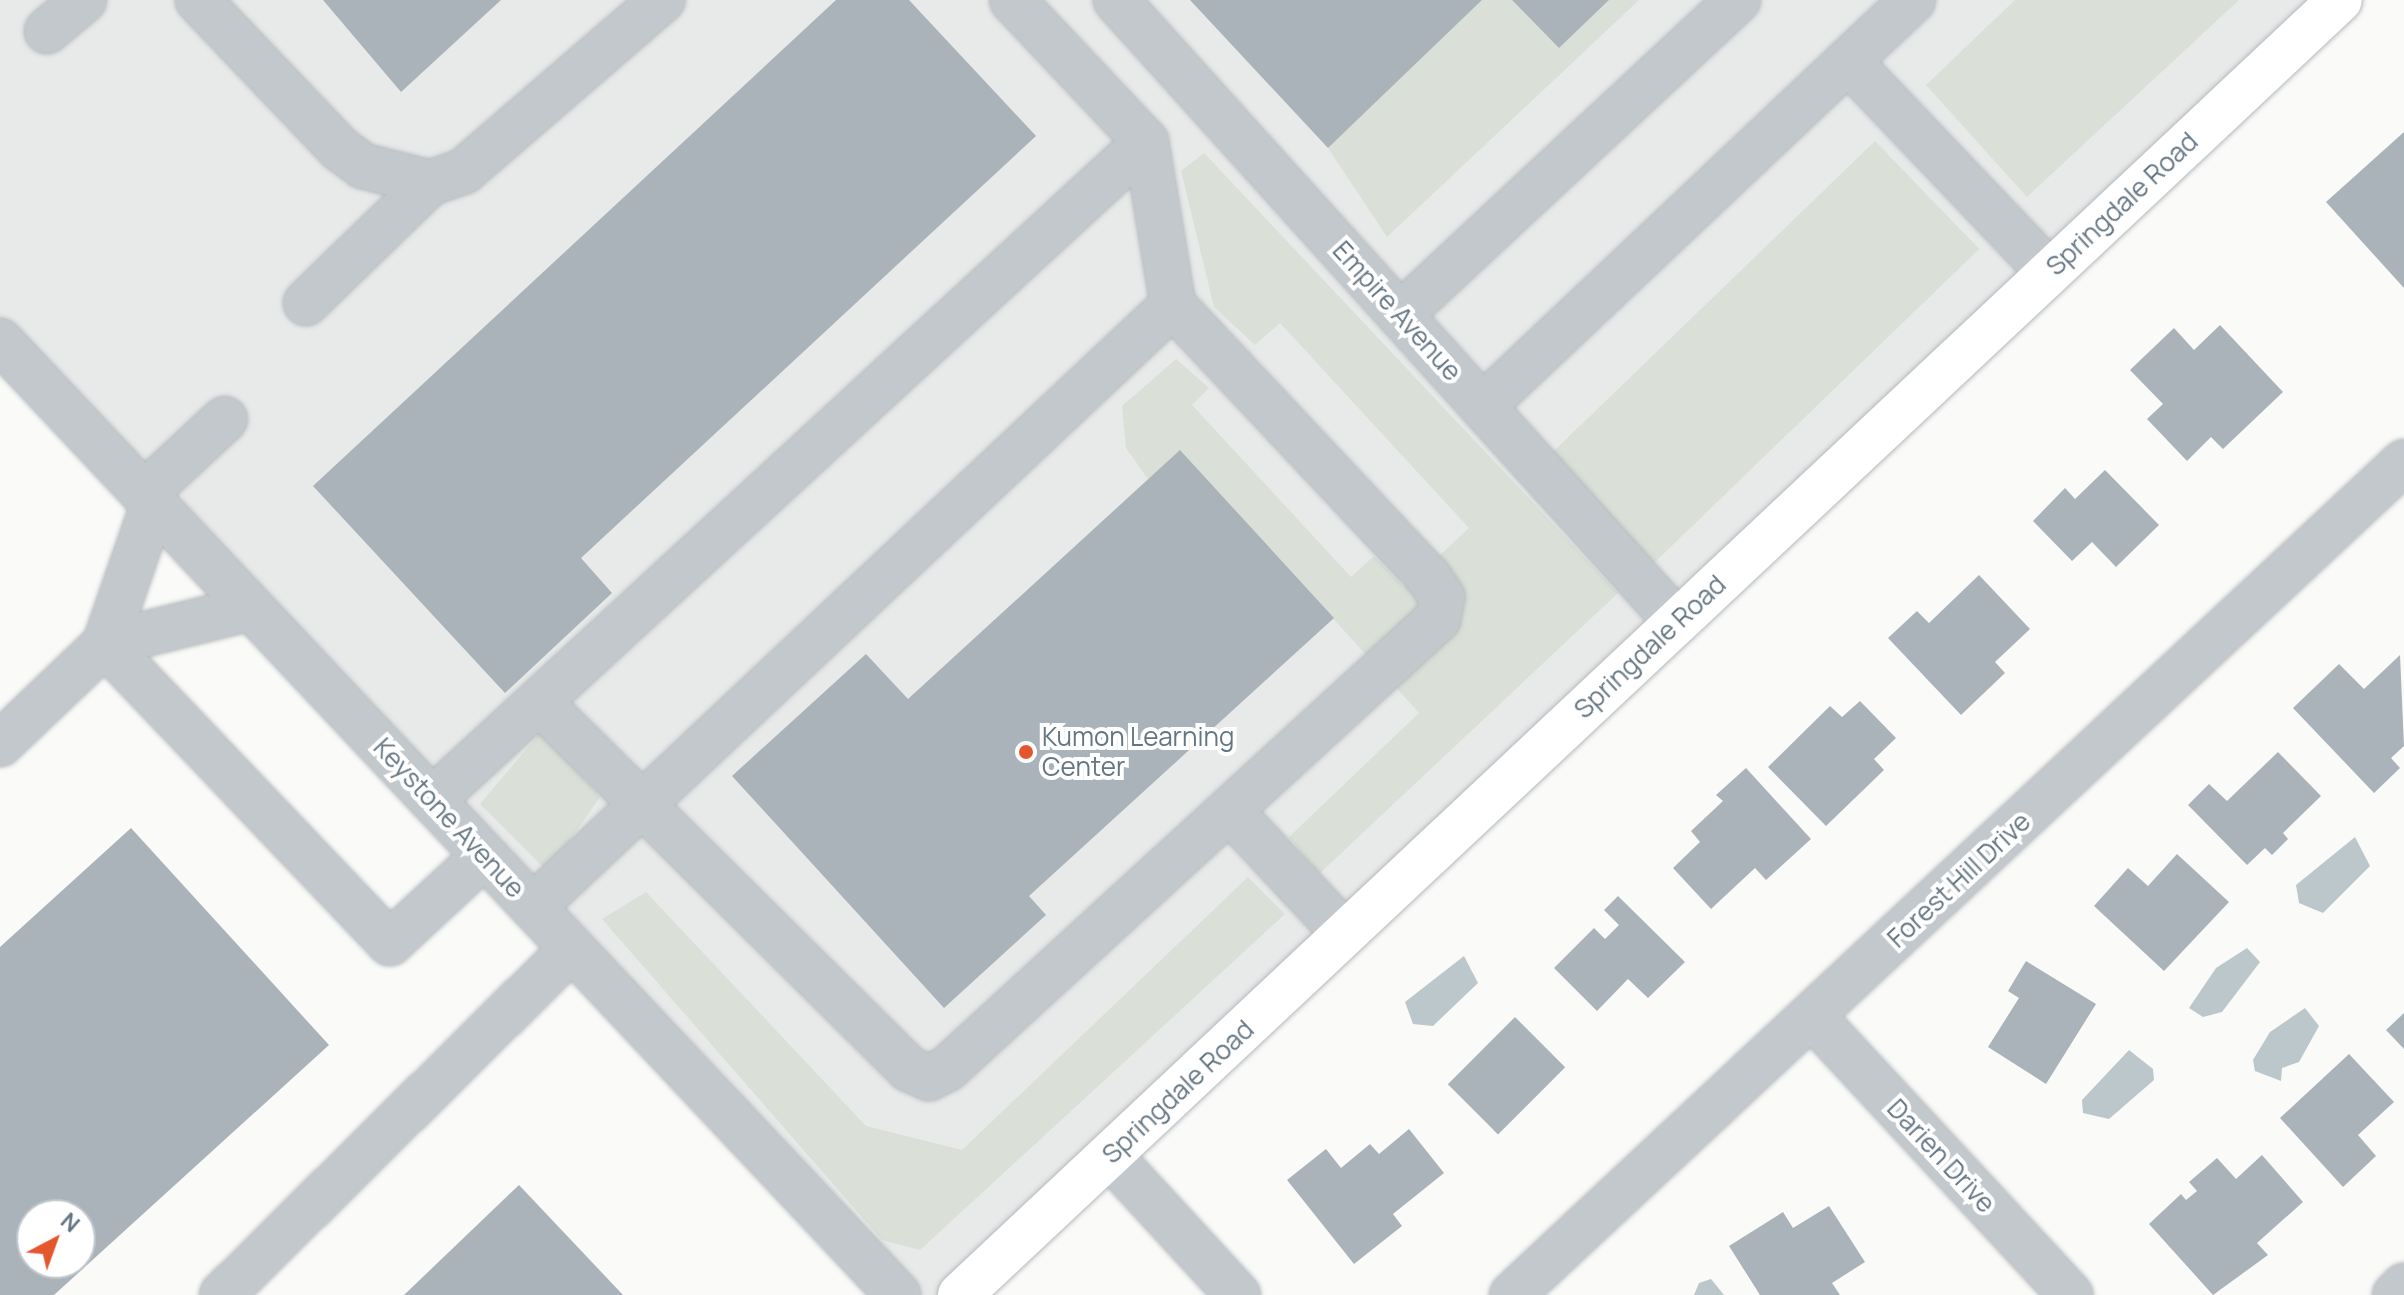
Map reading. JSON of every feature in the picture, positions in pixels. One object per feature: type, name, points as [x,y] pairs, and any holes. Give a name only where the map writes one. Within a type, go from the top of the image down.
[{"type":"main road","name":"Springdale Road","points":[[960,1295],[2340,0]]},
{"type":"street","points":[[47,31],[84,0]]},
{"type":"street","points":[[198,0],[351,158],[397,178],[430,183]]},
{"type":"street","points":[[306,303],[430,183],[464,171],[662,0]]},
{"type":"street","points":[[539,702],[640,807],[909,1069],[929,1078],[947,1069],[1426,631],[1442,597],[1173,305],[1146,142],[1012,0]]},
{"type":"street","name":"Empire Avenue","points":[[1116,0],[1677,622]]},
{"type":"street","points":[[1400,315],[1738,0]]},
{"type":"street","points":[[1483,406],[1913,0]]},
{"type":"street","points":[[1848,61],[2049,272]]},
{"type":"street","points":[[432,800],[1146,142]]},
{"type":"street","points":[[533,907],[1173,305]]},
{"type":"street","name":"Keystone Avenue","points":[[0,341],[898,1295]]},
{"type":"street","points":[[105,644],[148,499],[225,419]]},
{"type":"street","name":"Forest Hill Drive","points":[[1512,1295],[2404,462]]},
{"type":"street","points":[[0,744],[105,644],[251,608]]},
{"type":"street","points":[[105,644],[390,943],[484,856]]},
{"type":"street","points":[[1230,811],[1345,934]]},
{"type":"street","points":[[222,1295],[572,949]]},
{"type":"street","name":"Darien Drive","points":[[1813,1017],[2070,1295]]},
{"type":"street","points":[[1110,1156],[1238,1295]]},
{"type":"street","points":[[2395,1295],[2404,1286]]},
{"type":"shaded area","points":[[0,0],[2339,0],[961,1295],[898,1295],[0,341]]},
{"type":"shaded area","points":[[1482,0],[1512,0],[1559,48],[1609,0],[1639,0],[1387,237],[1328,148]]},
{"type":"shaded area","points":[[2015,0],[2239,0],[2027,197],[1926,85]]},
{"type":"shaded area","points":[[1875,141],[1979,249],[1642,575],[1538,467]]},
{"type":"shaded area","points":[[1204,153],[1618,593],[1319,874],[1289,837],[1419,713],[1181,451],[1148,479],[1126,448],[1122,406],[1176,359],[1209,388],[1192,405],[1351,577],[1374,556],[1405,588],[1469,528],[1280,323],[1255,345],[1214,307],[1181,171]]},
{"type":"shaded area","points":[[541,732],[600,797],[548,872],[480,804]]},
{"type":"shaded area","points":[[2355,837],[2370,866],[2323,913],[2299,903],[2296,885]]},
{"type":"shaded area","points":[[1248,877],[1285,914],[920,1250],[882,1240],[602,919],[646,892],[866,1126],[962,1150]]},
{"type":"shaded area","points":[[2247,948],[2260,962],[2222,1012],[2203,1017],[2189,1008],[2216,968]]},
{"type":"shaded area","points":[[1464,956],[1478,983],[1433,1026],[1413,1024],[1405,1002]]},
{"type":"shaded area","points":[[2305,1008],[2319,1026],[2299,1062],[2282,1068],[2281,1081],[2255,1071],[2253,1060],[2270,1032]]},
{"type":"shaded area","points":[[2129,1050],[2153,1069],[2154,1080],[2109,1119],[2083,1113],[2082,1100]]},
{"type":"shaded area","points":[[1711,1279],[1724,1295],[1694,1295],[1699,1283]]},
{"type":"building","points":[[323,0],[501,0],[401,92]]},
{"type":"building","points":[[836,0],[909,0],[1036,136],[581,558],[612,593],[505,693],[313,486]]},
{"type":"building","points":[[1190,0],[1482,0],[1328,148]]},
{"type":"building","points":[[1512,0],[1609,0],[1559,48]]},
{"type":"building","points":[[2404,132],[2404,288],[2326,202]]},
{"type":"building","points":[[2220,325],[2283,392],[2223,449],[2211,437],[2187,461],[2147,419],[2163,404],[2130,370],[2174,328],[2194,350]]},
{"type":"building","points":[[1180,450],[1334,618],[1029,896],[1046,915],[944,1008],[732,776],[866,654],[908,699]]},
{"type":"building","points":[[2105,470],[2159,525],[2116,567],[2092,542],[2072,561],[2033,521],[2065,488],[2075,499]]},
{"type":"building","points":[[1979,575],[2030,629],[1995,662],[2005,673],[1961,715],[1888,638],[1917,611],[1929,623]]},
{"type":"building","points":[[2400,655],[2404,746],[2391,758],[2400,768],[2374,793],[2293,708],[2339,664],[2364,689]]},
{"type":"building","points":[[1860,701],[1896,738],[1874,759],[1884,770],[1826,826],[1768,767],[1830,706],[1842,717]]},
{"type":"building","points":[[2278,752],[2321,796],[2283,833],[2288,839],[2272,855],[2265,848],[2247,865],[2188,805],[2209,784],[2227,801]]},
{"type":"building","points":[[1746,768],[1811,839],[1766,880],[1755,868],[1711,909],[1673,868],[1700,842],[1691,831],[1723,801],[1716,795]]},
{"type":"building","points":[[131,828],[329,1045],[96,1257],[96,1199],[16,1199],[16,1279],[72,1279],[54,1295],[0,1295],[0,947]]},
{"type":"building","points":[[2177,854],[2229,902],[2164,971],[2094,906],[2128,868],[2148,886]]},
{"type":"building","points":[[1618,896],[1685,962],[1648,998],[1628,979],[1597,1011],[1554,968],[1594,928],[1605,939],[1619,925],[1604,910]]},
{"type":"building","points":[[2026,961],[2096,1004],[2046,1084],[1988,1047],[2019,998],[2008,991]]},
{"type":"building","points":[[2404,1013],[2404,1049],[2386,1030]]},
{"type":"building","points":[[1515,1017],[1565,1067],[1498,1134],[1448,1084]]},
{"type":"building","points":[[2349,1054],[2394,1102],[2358,1135],[2376,1156],[2343,1187],[2280,1118]]},
{"type":"building","points":[[1409,1129],[1444,1173],[1393,1214],[1402,1226],[1354,1264],[1287,1180],[1326,1149],[1341,1168],[1370,1144],[1379,1154]]},
{"type":"building","points":[[2262,1155],[2303,1202],[2257,1243],[2268,1255],[2213,1295],[2149,1224],[2181,1194],[2186,1200],[2197,1191],[2189,1182],[2217,1158],[2236,1179]]},
{"type":"building","points":[[519,1185],[623,1295],[404,1295]]},
{"type":"building","points":[[1829,1206],[1865,1262],[1832,1283],[1840,1295],[1760,1295],[1729,1246],[1783,1212],[1793,1228]]},
{"type":"place","name":"Kumon Learning Center","points":[[1026,752]]}]
